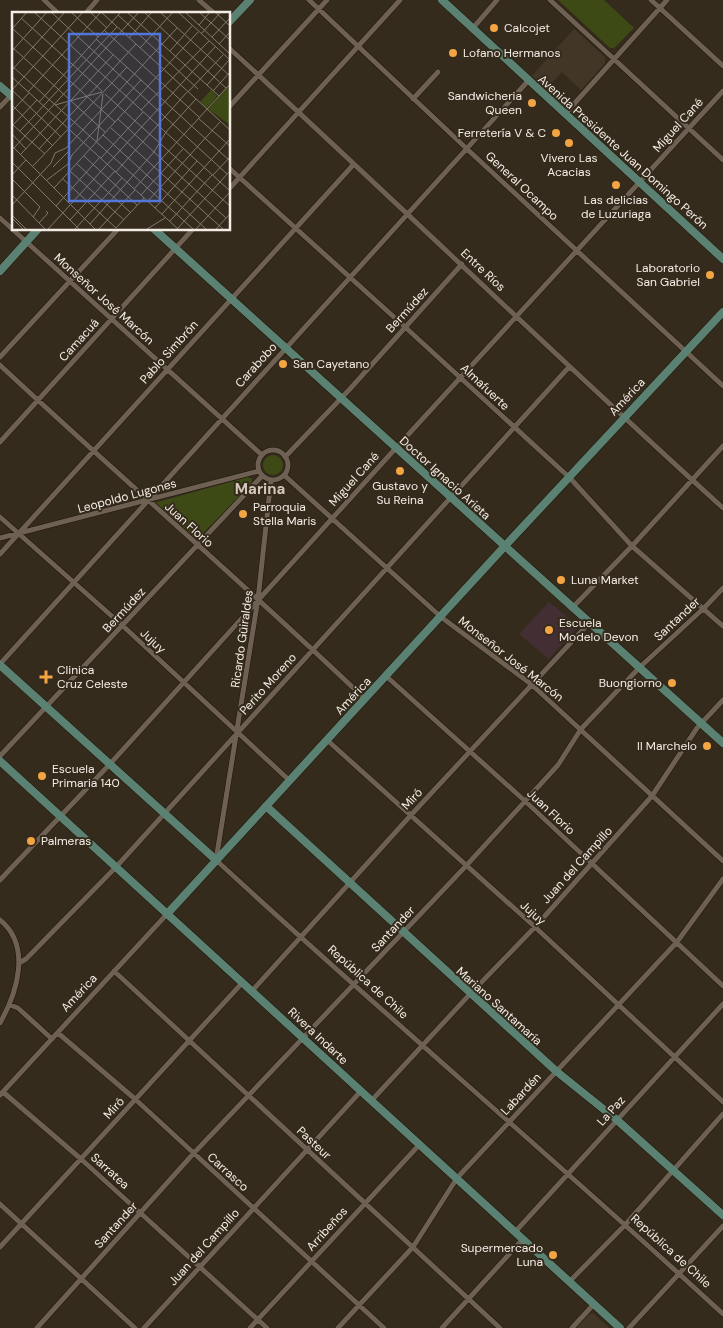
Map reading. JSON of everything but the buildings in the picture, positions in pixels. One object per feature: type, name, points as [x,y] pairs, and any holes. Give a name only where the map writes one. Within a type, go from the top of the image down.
[{"type":"street","points":[[44,0],[57,12]]},
{"type":"street","points":[[87,12],[97,0]]},
{"type":"street","points":[[199,0],[213,12]]},
{"type":"street","points":[[230,21],[250,0]]},
{"type":"street","name":"General Ocampo","points":[[309,0],[723,386]]},
{"type":"street","points":[[230,106],[327,0]]},
{"type":"street","points":[[230,187],[400,0]]},
{"type":"street","name":"Avenida Presidente Juan Domingo Perón","points":[[442,0],[723,260]]},
{"type":"street","points":[[473,28],[497,0]]},
{"type":"street","points":[[550,0],[723,160]]},
{"type":"street","points":[[651,0],[723,66]]},
{"type":"street","points":[[565,114],[668,0]]},
{"type":"street","name":"Entre Ríos","points":[[230,49],[723,508]]},
{"type":"street","points":[[413,99],[438,72]]},
{"type":"street","name":"Carabobo","points":[[0,664],[528,81]]},
{"type":"street","points":[[0,86],[12,94]]},
{"type":"street","name":"Miguel Cané","points":[[0,880],[110,764],[395,448],[723,91]]},
{"type":"street","points":[[0,107],[12,96]]},
{"type":"street","name":"Pablo Simbrón","points":[[0,554],[354,164]]},
{"type":"street","name":"Almafuerte","points":[[230,169],[570,478],[632,546],[723,626]]},
{"type":"street","name":"Monseñor José Marcón","points":[[0,218],[12,229]]},
{"type":"street","name":"Monseñor José Marcón","points":[[13,230],[262,455]]},
{"type":"street","points":[[0,271],[37,230]]},
{"type":"street","points":[[0,357],[117,230]]},
{"type":"street","name":"Doctor Ignacio Arieta","points":[[155,230],[723,743]]},
{"type":"street","name":"Camacuá","points":[[0,442],[192,230]]},
{"type":"street","name":"Bermúdez","points":[[285,457],[462,264]]},
{"type":"street","name":"América","points":[[2,1093],[504,547],[570,478],[624,417],[723,312]]},
{"type":"street","name":"Juan Florio","points":[[0,365],[313,649],[365,699]]},
{"type":"street","name":"Perito Moreno","points":[[20,963],[116,867],[570,367]]},
{"type":"street","points":[[572,607],[632,546],[723,446]]},
{"type":"street","points":[[272,450],[285,457],[288,467],[284,475],[279,479],[271,480],[261,474],[258,461],[262,455],[272,450]]},
{"type":"street","name":"Bermúdez","points":[[0,756],[198,546],[261,474]]},
{"type":"street","name":"Leopoldo Lugones","points":[[0,538],[261,474]]},
{"type":"street","name":"Monseñor José Marcón","points":[[284,475],[441,616],[532,684],[723,861]]},
{"type":"street","name":"Ricardo Güiraldes","points":[[216,860],[238,733],[258,599],[271,480]]},
{"type":"street","name":"Jujuy","points":[[0,517],[122,626],[290,781]]},
{"type":"street","name":"Santander","points":[[37,1328],[140,1212],[465,867],[560,762],[581,729],[640,667],[723,588]]},
{"type":"street","name":"Miró","points":[[252,991],[348,883],[590,622]]},
{"type":"street","name":"República de Chile","points":[[0,664],[300,937],[355,984],[723,1314]]},
{"type":"street","name":"Juan Florio","points":[[386,676],[592,863],[723,986]]},
{"type":"street","name":"Juan del Campillo","points":[[372,1100],[535,927],[652,796],[701,723],[723,700]]},
{"type":"street","name":"Jujuy","points":[[327,740],[411,815],[465,867],[535,927],[723,1102]]},
{"type":"street","name":"Rivera Indarte","points":[[0,760],[620,1328]]},
{"type":"street","name":"Mariano Santamaría","points":[[266,806],[556,1072],[617,1120],[723,1215]]},
{"type":"street","name":"Labardén","points":[[338,1328],[413,1248],[457,1178],[677,942],[723,879]]},
{"type":"street","points":[[0,1023],[10,1005],[20,963],[13,935],[1,923]]},
{"type":"street","name":"Pasteur","points":[[114,972],[500,1328]]},
{"type":"street","name":"Miró","points":[[0,1247],[242,982]]},
{"type":"street","name":"La Paz","points":[[515,1232],[723,1004]]},
{"type":"street","points":[[10,1005],[18,1008],[52,1039]]},
{"type":"street","name":"Carrasco","points":[[58,1032],[135,1099],[384,1328]]},
{"type":"street","name":"Juan del Campillo","points":[[144,1328],[362,1091]]},
{"type":"street","name":"Sarratea","points":[[2,1093],[81,1159],[267,1328]]},
{"type":"street","points":[[570,1281],[624,1225],[723,1114]]},
{"type":"street","name":"Arribeños","points":[[250,1328],[420,1144]]},
{"type":"street","points":[[0,1204],[135,1328]]},
{"type":"street","points":[[630,1328],[723,1226]]},
{"type":"street","points":[[442,1328],[523,1239]]},
{"type":"street","points":[[572,1328],[594,1304]]},
{"type":"shaded area","points":[[574,29],[605,57],[605,63],[581,90],[562,72],[546,89],[532,76]]},
{"type":"shaded area","name":"Escuela Modelo Devon","points":[[549,602],[578,626],[549,659],[519,634]]},
{"type":"shaded area","points":[[593,1313],[609,1328],[575,1328],[587,1315]]},
{"type":"green space","points":[[558,0],[604,0],[634,28],[614,48],[610,48]]},
{"type":"green space","points":[[269,455],[277,455],[283,461],[283,469],[277,475],[269,475],[263,469],[263,461]]},
{"type":"green space","points":[[248,477],[252,479],[251,485],[197,539],[155,506],[154,503]]},
{"type":"place","name":"Calcojet","points":[[494,28]]},
{"type":"place","name":"Lofano Hermanos","points":[[453,53]]},
{"type":"place","name":"Sandwicheria Queen","points":[[532,103]]},
{"type":"place","name":"Ferretería V & C","points":[[556,133]]},
{"type":"place","name":"Vivero Las Acacias","points":[[569,143]]},
{"type":"place","name":"Las delicias de Luzuriaga","points":[[616,185]]},
{"type":"place","name":"Laboratorio San Gabriel","points":[[710,275]]},
{"type":"place","name":"San Cayetano","points":[[283,364]]},
{"type":"place","name":"Gustavo y Su Reina","points":[[400,471]]},
{"type":"place","name":"Parroquia Stella Maris","points":[[243,514]]},
{"type":"place","name":"Luna Market","points":[[561,580]]},
{"type":"place","name":"Escuela Modelo Devon","points":[[549,630]]},
{"type":"place","name":"Clinica Cruz Celeste","points":[[46,677]]},
{"type":"place","name":"Buongiorno","points":[[672,683]]},
{"type":"place","name":"Il Marchelo","points":[[707,746]]},
{"type":"place","name":"Escuela Primaria 140","points":[[42,776]]},
{"type":"place","name":"Palmeras","points":[[31,841]]},
{"type":"place","name":"Supermercado Luna","points":[[553,1255]]},
{"type":"district","name":"Marina","points":[[260,489]]}]
